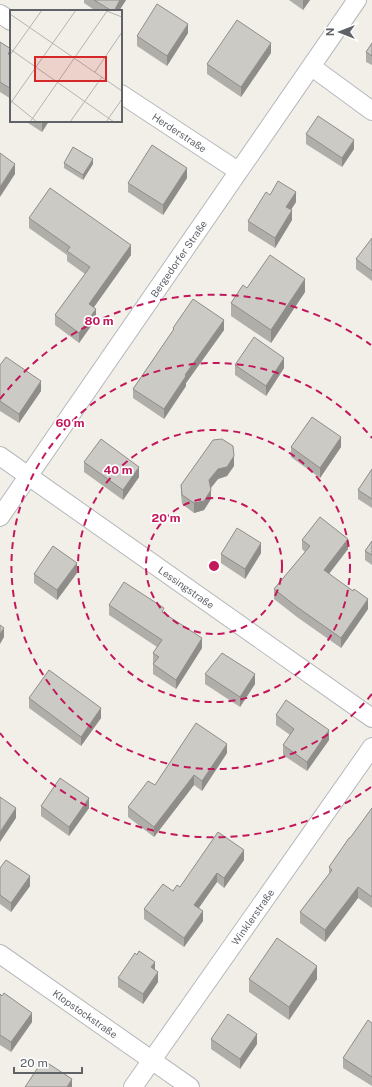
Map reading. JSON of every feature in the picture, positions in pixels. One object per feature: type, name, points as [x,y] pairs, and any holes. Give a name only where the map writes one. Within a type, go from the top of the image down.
[{"type":"street","name":"Bergedorfer Straße","points":[[0,517],[238,171],[358,0]]},
{"type":"street","points":[[0,14],[10,20]]},
{"type":"street","points":[[312,67],[372,112]]},
{"type":"street","name":"Herderstraße","points":[[122,95],[238,171]]},
{"type":"street","name":"Lessingstraße","points":[[0,456],[372,718]]},
{"type":"street","name":"Winklerstraße","points":[[133,1087],[372,747]]},
{"type":"street","name":"Klopstockstraße","points":[[0,954],[190,1087]]},
{"type":"building","points":[[94,0],[120,0],[115,10],[110,10]]},
{"type":"building","points":[[157,4],[188,24],[167,56],[137,36]]},
{"type":"building","points":[[237,20],[271,43],[241,87],[207,64]]},
{"type":"building","points":[[0,42],[10,48],[8,54],[10,55],[10,88],[0,82]]},
{"type":"building","points":[[372,43],[372,56],[366,52]]},
{"type":"building","points":[[318,116],[354,140],[342,158],[306,134]]},
{"type":"building","points":[[152,145],[187,168],[163,205],[128,183]]},
{"type":"building","points":[[73,147],[93,159],[83,175],[64,163]]},
{"type":"building","points":[[0,153],[15,164],[0,187]]},
{"type":"building","points":[[278,181],[296,192],[286,207],[292,210],[275,238],[248,221],[266,192],[270,195]]},
{"type":"building","points":[[50,188],[131,245],[89,304],[96,309],[79,333],[55,315],[90,267],[67,251],[70,247],[29,218]]},
{"type":"building","points":[[372,238],[372,271],[356,259]]},
{"type":"building","points":[[270,255],[305,279],[271,330],[231,303],[243,285],[247,288]]},
{"type":"building","points":[[193,299],[224,320],[185,375],[186,376],[164,409],[133,389]]},
{"type":"building","points":[[254,337],[284,358],[266,386],[235,365]]},
{"type":"building","points":[[6,357],[41,381],[19,414],[0,401],[0,365]]},
{"type":"building","points":[[312,417],[341,437],[320,468],[291,447]]},
{"type":"building","points":[[101,439],[139,467],[123,490],[84,462]]},
{"type":"building","points":[[222,439],[233,446],[234,456],[227,467],[218,469],[209,480],[211,490],[204,501],[194,503],[182,495],[181,485],[213,440]]},
{"type":"building","points":[[372,469],[372,499],[358,490]]},
{"type":"building","points":[[320,517],[348,539],[324,570],[353,591],[354,589],[368,599],[341,638],[274,589],[310,546],[302,540]]},
{"type":"building","points":[[237,528],[261,543],[245,569],[221,554]]},
{"type":"building","points":[[372,541],[372,555],[365,551]]},
{"type":"building","points":[[53,546],[77,563],[57,590],[34,574]]},
{"type":"building","points":[[124,582],[164,608],[162,612],[202,638],[176,680],[153,664],[159,657],[153,653],[162,640],[109,605]]},
{"type":"building","points":[[0,625],[4,628],[0,634]]},
{"type":"building","points":[[222,653],[255,674],[240,697],[205,674]]},
{"type":"building","points":[[49,670],[101,708],[81,737],[29,698]]},
{"type":"building","points":[[286,700],[329,730],[307,762],[283,745],[294,729],[276,715]]},
{"type":"building","points":[[196,723],[227,744],[202,781],[194,775],[154,827],[128,807],[148,781],[155,785]]},
{"type":"building","points":[[60,778],[89,798],[69,827],[41,806]]},
{"type":"building","points":[[0,797],[16,808],[0,832]]},
{"type":"building","points":[[372,808],[372,897],[358,887],[325,930],[300,912],[332,870],[329,867]]},
{"type":"building","points":[[218,832],[244,850],[224,878],[217,873],[194,905],[203,911],[184,938],[144,909],[163,884],[173,891],[177,885],[180,887]]},
{"type":"building","points":[[6,860],[30,876],[11,903],[0,895],[0,868]]},
{"type":"building","points":[[277,938],[317,966],[289,1007],[249,979]]},
{"type":"building","points":[[139,951],[155,962],[151,967],[158,972],[143,994],[118,978],[135,953],[137,955]]},
{"type":"building","points":[[4,993],[32,1013],[11,1042],[0,1035],[0,994],[2,996]]},
{"type":"building","points":[[228,1014],[257,1034],[240,1059],[211,1039]]},
{"type":"building","points":[[368,1020],[372,1023],[372,1077],[343,1058]]},
{"type":"building","points":[[43,1060],[72,1079],[67,1087],[25,1087]]}]
